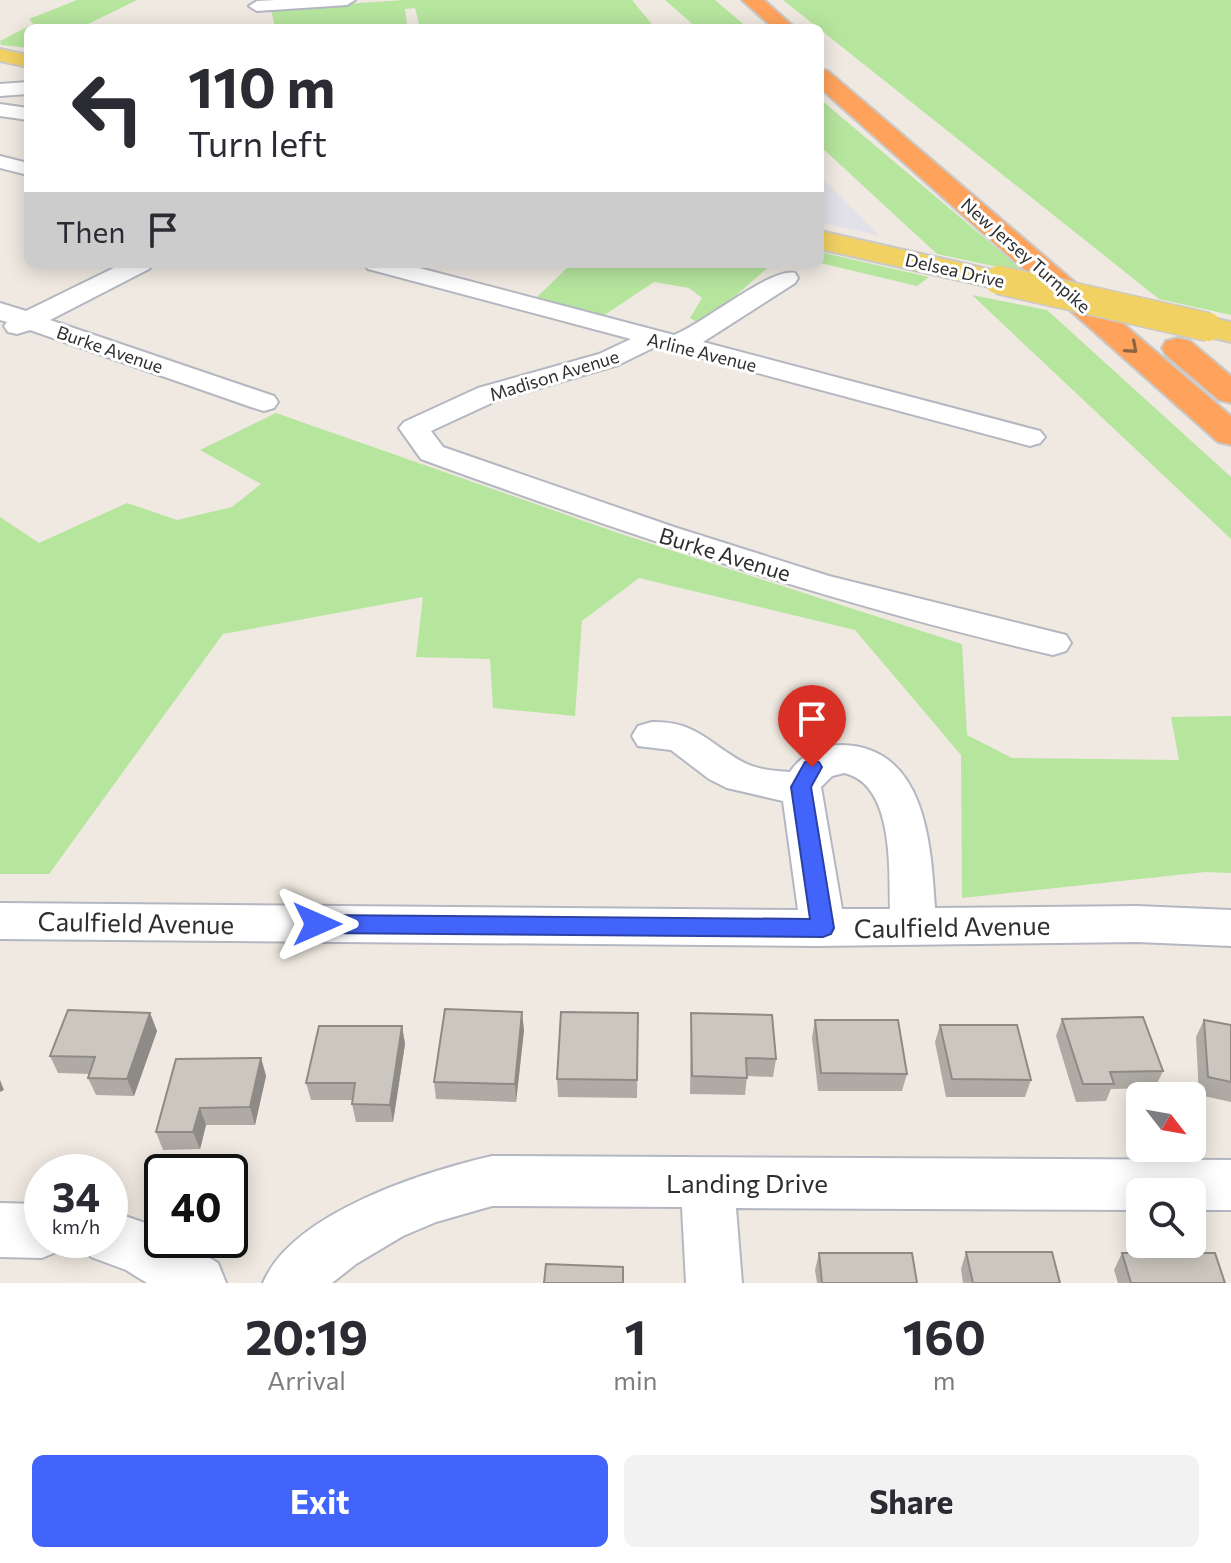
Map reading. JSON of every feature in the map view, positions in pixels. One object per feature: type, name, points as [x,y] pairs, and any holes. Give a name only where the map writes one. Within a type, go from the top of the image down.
[{"type":"highway","points":[[733,0],[760,24]]},
{"type":"highway","points":[[752,0],[780,24]]},
{"type":"highway","name":"New Jersey Turnpike","points":[[824,60],[1231,393]]},
{"type":"highway","name":"New Jersey Turnpike","points":[[824,79],[1231,434]]},
{"type":"main road","points":[[0,55],[24,60]]},
{"type":"main road","name":"Delsea Drive","points":[[824,241],[1219,330]]},
{"type":"street","points":[[257,8],[347,0]]},
{"type":"street","points":[[0,90],[24,88]]},
{"type":"street","points":[[0,110],[24,113]]},
{"type":"street","points":[[0,162],[24,168]]},
{"type":"street","points":[[0,334],[133,268]]},
{"type":"street","name":"Arline Avenue","points":[[391,268],[1030,437]]},
{"type":"street","name":"Madison Avenue","points":[[414,428],[487,395],[534,379],[603,362],[663,341],[700,334],[786,278]]},
{"type":"street","name":"Burke Avenue","points":[[0,311],[264,402]]},
{"type":"street","name":"Burke Avenue","points":[[414,428],[432,453],[648,531],[906,608],[1053,643]]},
{"type":"street","points":[[652,736],[668,734],[688,739],[722,769],[763,785],[801,787]]},
{"type":"street","points":[[823,928],[801,787],[812,767],[827,760],[849,759],[867,765],[887,778],[901,805],[909,855],[913,926]]},
{"type":"street","name":"Caulfield Avenue","points":[[0,921],[823,928],[1137,924],[1231,928]]},
{"type":"street","name":"Landing Drive","points":[[291,1283],[311,1264],[370,1223],[448,1191],[492,1181],[1231,1185]]},
{"type":"street","points":[[707,1181],[714,1283]]},
{"type":"street","points":[[0,1230],[24,1231]]},
{"type":"street","points":[[128,1243],[140,1247],[198,1283]]},
{"type":"shaded area","points":[[824,180],[880,236],[824,223]]},
{"type":"green space","points":[[77,0],[137,0],[88,24],[33,24],[29,19]]},
{"type":"green space","points":[[405,0],[632,0],[652,24],[419,24],[415,8],[405,9],[407,24],[274,24],[271,9]]},
{"type":"green space","points":[[665,0],[715,0],[743,24],[692,24]]},
{"type":"green space","points":[[783,0],[1231,0],[1231,315],[1159,299],[824,33],[824,24],[813,24]]},
{"type":"green space","points":[[24,29],[24,48],[1,45],[0,41]]},
{"type":"green space","points":[[824,102],[1026,273],[937,254],[824,150]]},
{"type":"green space","points":[[824,253],[929,277],[917,286],[824,264]]},
{"type":"green space","points":[[567,268],[767,268],[702,325],[690,318],[702,298],[689,288],[654,282],[603,316],[535,299]]},
{"type":"green space","points":[[972,295],[1047,310],[1231,477],[1231,539]]},
{"type":"green space","points":[[276,413],[621,534],[962,644],[967,735],[1012,758],[1179,760],[1171,717],[1231,716],[1231,873],[1205,872],[962,898],[961,755],[855,630],[639,578],[582,621],[575,716],[493,708],[490,659],[416,657],[423,597],[223,634],[49,874],[0,874],[0,517],[39,543],[127,503],[177,520],[232,507],[261,484],[200,450]]},
{"type":"building","points":[[445,1009],[522,1012],[515,1084],[434,1082]]},
{"type":"building","points":[[68,1010],[150,1013],[127,1079],[88,1078],[95,1057],[50,1056]]},
{"type":"building","points":[[561,1012],[638,1013],[637,1080],[557,1079]]},
{"type":"building","points":[[691,1013],[772,1015],[776,1059],[746,1058],[747,1078],[692,1076]]},
{"type":"building","points":[[1143,1017],[1163,1071],[1110,1072],[1114,1084],[1083,1084],[1062,1019]]},
{"type":"building","points":[[815,1020],[898,1020],[907,1074],[821,1073]]},
{"type":"building","points":[[1204,1020],[1231,1025],[1231,1082],[1208,1077]]},
{"type":"building","points":[[940,1025],[1017,1025],[1031,1080],[952,1079]]},
{"type":"building","points":[[319,1026],[402,1026],[390,1105],[352,1104],[355,1083],[306,1083]]},
{"type":"building","points":[[261,1058],[250,1107],[200,1108],[193,1132],[156,1132],[176,1059]]},
{"type":"building","points":[[966,1252],[1052,1252],[1060,1283],[973,1283]]},
{"type":"building","points":[[819,1253],[912,1253],[917,1283],[822,1283]]},
{"type":"building","points":[[1122,1253],[1126,1253],[1126,1258],[1206,1258],[1206,1253],[1215,1253],[1225,1283],[1131,1283]]},
{"type":"building","points":[[546,1264],[623,1267],[623,1283],[544,1283]]},
{"type":"route","points":[[317,924],[823,928],[801,787],[812,767]]}]
